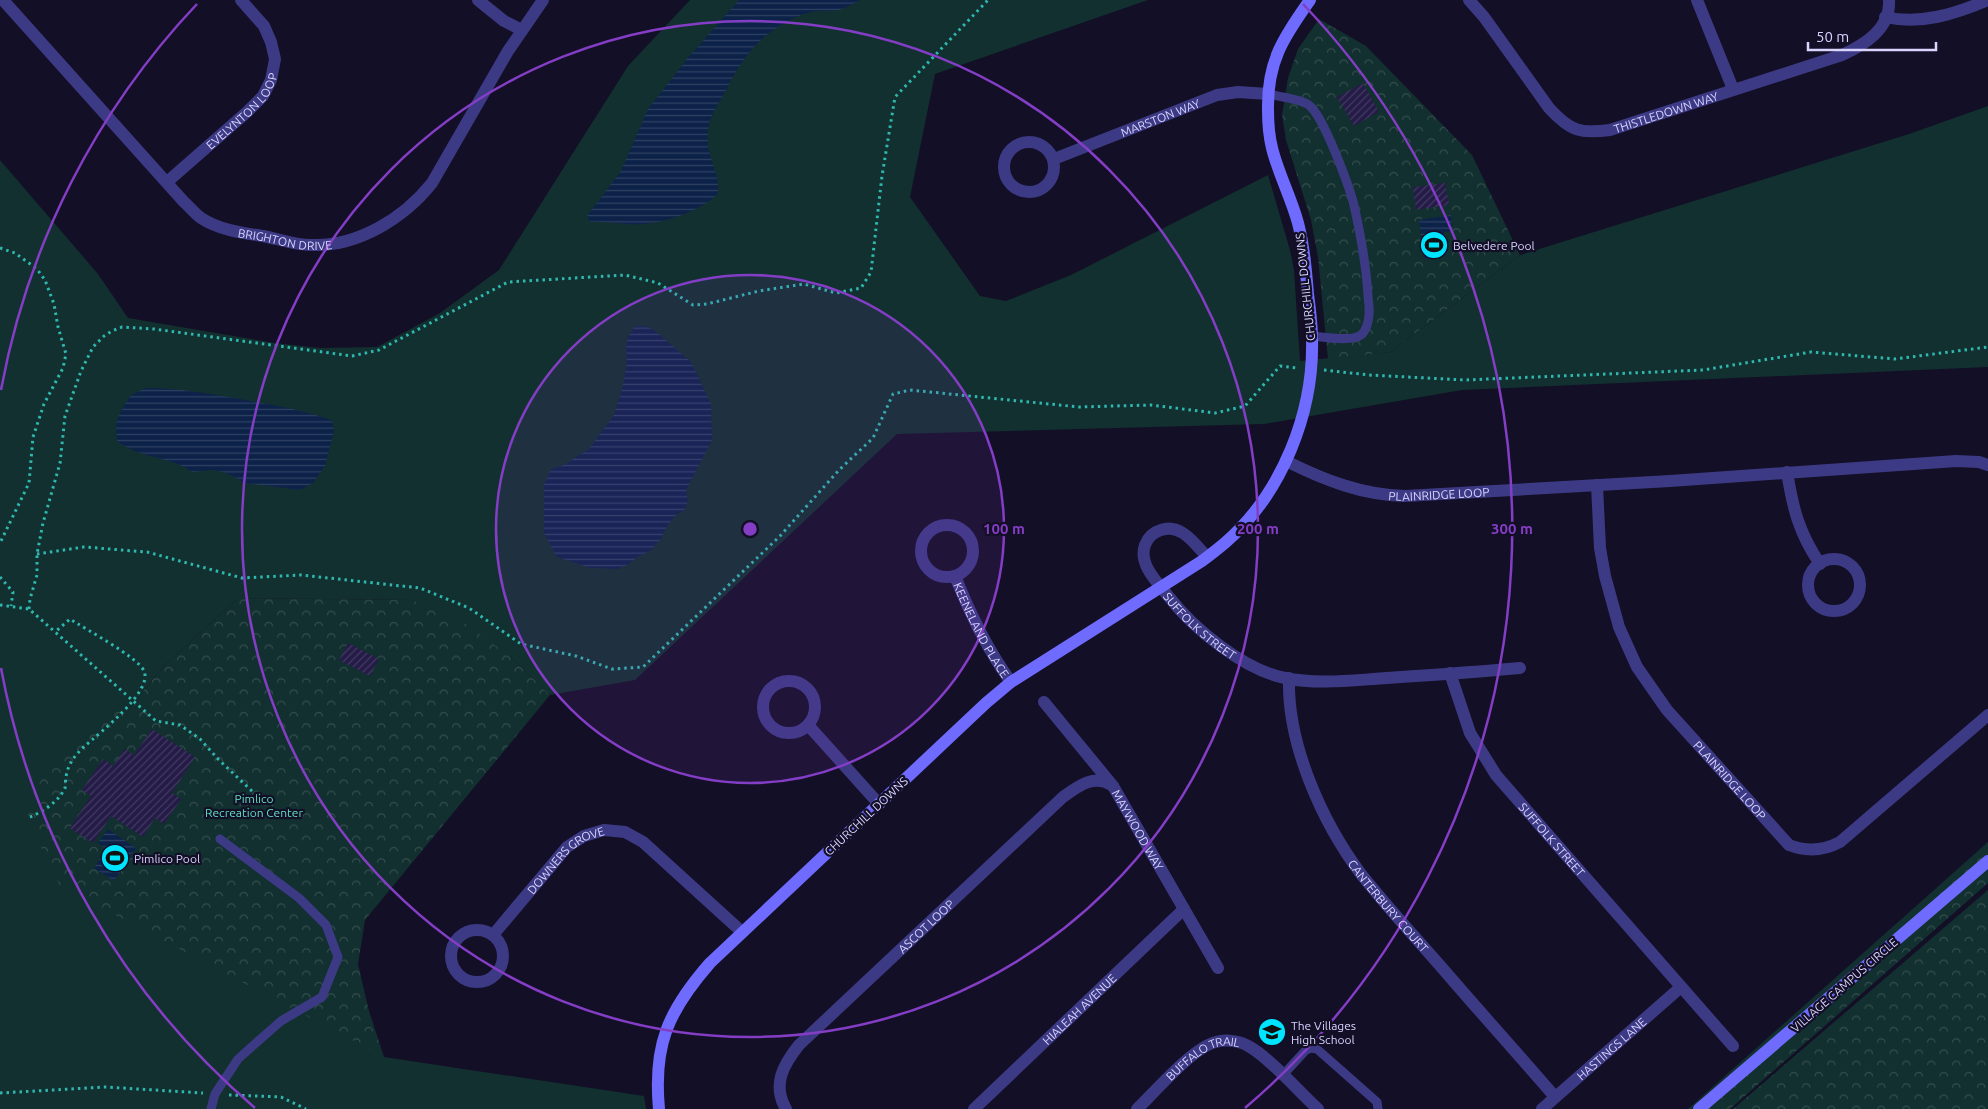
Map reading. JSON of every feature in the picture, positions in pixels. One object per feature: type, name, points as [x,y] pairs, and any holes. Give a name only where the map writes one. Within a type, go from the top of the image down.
[{"type":"street","name":"BRIGHTON DRIVE","points":[[3,0],[201,218],[237,232],[310,246],[330,245],[373,231],[401,214],[420,198],[432,183],[508,51],[543,0]]},
{"type":"street","name":"EVELYNTON LOOP","points":[[167,182],[247,112],[263,96],[271,80],[275,59],[271,42],[264,26],[241,0]]},
{"type":"street","points":[[478,0],[504,21],[522,30]]},
{"type":"street","name":"CHURCHILL DOWNS","points":[[659,1109],[656,1082],[662,1042],[672,1017],[688,988],[710,963],[956,729],[1010,682],[1207,557],[1226,542],[1247,521],[1265,498],[1286,461],[1299,426],[1310,370],[1312,336],[1305,258],[1298,223],[1272,149],[1268,128],[1268,94],[1273,64],[1283,41],[1310,0]]},
{"type":"street","name":"THISTLEDOWN WAY","points":[[1469,0],[1484,17],[1549,108],[1561,121],[1574,129],[1590,132],[1610,130],[1842,55],[1863,45],[1875,35],[1885,17],[1889,0]]},
{"type":"street","points":[[1697,0],[1733,89]]},
{"type":"street","points":[[1885,17],[1897,20],[1940,17],[1960,12],[1988,0]]},
{"type":"street","name":"MARSTON WAY","points":[[1054,159],[1217,95],[1238,92],[1268,94]]},
{"type":"street","points":[[1027,141],[1038,143],[1048,149],[1054,159],[1055,170],[1051,181],[1043,189],[1032,193],[1020,191],[1010,185],[1005,175],[1004,164],[1008,153],[1016,145],[1027,141]]},
{"type":"street","name":"PLAINRIDGE LOOP","points":[[1286,461],[1332,482],[1382,496],[1597,485],[1956,461],[1979,462],[1988,465]]},
{"type":"street","points":[[1787,472],[1792,506],[1800,529],[1820,564]]},
{"type":"street","name":"PLAINRIDGE LOOP","points":[[1597,485],[1600,548],[1604,576],[1619,627],[1638,667],[1667,710],[1789,845],[1817,850],[1829,848],[1840,842],[1988,715]]},
{"type":"street","name":"KEENELAND PLACE","points":[[939,526],[955,526],[968,536],[972,543],[972,559],[962,572],[955,576],[937,575],[929,570],[921,554],[925,537],[931,530],[939,526]]},
{"type":"street","points":[[1161,587],[1144,563],[1143,551],[1147,540],[1155,532],[1166,528],[1177,530],[1187,536],[1207,557]]},
{"type":"street","points":[[1828,560],[1846,562],[1858,575],[1859,593],[1855,601],[1848,607],[1833,611],[1818,606],[1812,600],[1808,584],[1814,569],[1820,564],[1828,560]]},
{"type":"street","name":"KEENELAND PLACE","points":[[955,576],[975,623],[991,654],[1010,682]]},
{"type":"street","name":"SUFFOLK STREET","points":[[1161,587],[1180,612],[1219,646],[1262,671],[1289,678],[1316,681],[1360,680],[1520,668]]},
{"type":"street","name":"SUFFOLK STREET","points":[[1450,674],[1470,733],[1496,775],[1733,1046]]},
{"type":"street","name":"CANTERBURY COURT","points":[[1289,678],[1288,698],[1303,763],[1328,821],[1360,873],[1555,1097]]},
{"type":"street","points":[[787,681],[804,685],[814,700],[815,709],[808,725],[793,732],[777,730],[771,725],[764,711],[766,695],[771,688],[778,683],[787,681]]},
{"type":"street","name":"MAYWOOD WAY","points":[[1044,702],[1113,786],[1218,968]]},
{"type":"street","points":[[808,725],[879,804]]},
{"type":"street","name":"ASCOT LOOP","points":[[786,1109],[779,1086],[781,1073],[787,1060],[799,1045],[1063,797],[1076,787],[1090,781],[1105,780],[1113,786]]},
{"type":"street","name":"DOWNERS GROVE","points":[[493,935],[567,847],[584,836],[604,830],[625,832],[643,842],[742,932]]},
{"type":"street","name":"VILLAGE CAMPUS CIRCLE","points":[[1699,1109],[1988,861]]},
{"type":"street","name":"HIALEAH AVENUE","points":[[974,1109],[1184,909]]},
{"type":"street","points":[[476,930],[493,935],[502,948],[503,956],[498,971],[492,977],[476,982],[462,976],[455,970],[451,952],[454,944],[467,932],[476,930]]},
{"type":"street","name":"HASTINGS LANE","points":[[1542,1109],[1681,987]]},
{"type":"street","name":"BUFFALO TRAIL","points":[[1137,1109],[1201,1049],[1216,1042],[1235,1041],[1250,1047],[1318,1109]]},
{"type":"lane","points":[[1268,94],[1302,101],[1311,106],[1334,149],[1352,200],[1360,237],[1369,314],[1366,328],[1361,335],[1355,338],[1312,336]]},
{"type":"lane","points":[[211,1109],[215,1094],[238,1058],[280,1021],[322,997],[338,957],[326,925],[299,898],[220,839]]},
{"type":"lane","points":[[1282,1076],[1306,1050],[1311,1048],[1317,1049],[1377,1102],[1378,1109]]},
{"type":"path","points":[[29,609],[37,575],[37,554],[43,522],[60,463],[65,416],[81,371],[93,348],[104,336],[122,328],[154,329],[352,356],[379,350],[508,282],[625,275],[658,283],[693,306],[760,291],[804,284],[836,292],[861,288],[871,272],[882,176],[895,97],[988,0]]},
{"type":"path","points":[[0,248],[15,253],[37,270],[45,280],[54,304],[66,354],[63,368],[44,404],[34,437],[29,483],[0,542]]},
{"type":"path","points":[[37,554],[84,547],[148,552],[242,578],[301,574],[420,588],[469,608],[521,644],[576,656],[612,669],[642,668],[780,536],[838,470],[873,438],[892,394],[910,390],[1079,407],[1151,405],[1215,413],[1245,406],[1280,366],[1369,375],[1465,380],[1703,370],[1811,352],[1895,359],[1988,347]]},
{"type":"path","points":[[0,577],[13,592],[12,606]]},
{"type":"path","points":[[0,605],[29,609],[156,721],[180,725],[200,739],[254,794]]},
{"type":"path","points":[[30,817],[40,813],[65,788],[66,775],[73,757],[116,719],[144,684],[144,672],[136,660],[70,619],[55,632]]},
{"type":"path","points":[[0,1094],[105,1087],[178,1090],[281,1097],[306,1109]]},
{"type":"green space","points":[[690,0],[1148,0],[935,74],[910,197],[980,296],[1006,301],[1071,275],[1268,175],[1294,270],[1300,361],[1390,352],[1520,255],[1909,134],[1988,106],[1988,367],[1462,390],[1264,424],[897,434],[635,680],[550,695],[511,657],[412,600],[238,598],[164,666],[129,708],[119,697],[384,1057],[644,1096],[646,1109],[0,1109],[0,160],[98,274],[128,318],[275,343],[320,348],[377,347],[440,313],[499,270],[628,66]]},
{"type":"green space","points":[[1319,19],[1366,46],[1472,155],[1520,255],[1390,352],[1328,359],[1318,257],[1311,220],[1286,140],[1282,115],[1288,78],[1298,49]]},
{"type":"green space","name":"Pimlico Recreation Center","points":[[238,598],[412,600],[466,624],[511,657],[550,695],[365,920],[358,964],[369,1011],[384,1057],[60,886],[33,831],[25,804],[60,753],[119,697],[129,708],[164,666]]},
{"type":"green space","points":[[1988,842],[1988,883],[1730,1109],[1688,1109]]},
{"type":"green space","points":[[1988,890],[1988,1109],[1733,1109]]},
{"type":"water","points":[[739,0],[860,0],[839,10],[811,12],[801,15],[764,37],[747,55],[732,78],[710,120],[708,144],[717,176],[718,188],[718,193],[712,199],[694,210],[654,223],[590,222],[587,216],[621,171],[648,109],[687,59]]},
{"type":"water","name":"Belvedere Pool","points":[[1451,215],[1453,231],[1444,232],[1447,255],[1424,259],[1419,220]]},
{"type":"water","points":[[635,326],[645,326],[654,330],[691,362],[711,404],[712,440],[686,490],[688,500],[685,509],[675,516],[660,540],[650,551],[618,569],[591,568],[557,557],[544,533],[544,485],[551,469],[564,465],[589,449],[614,415],[622,389],[627,362],[626,348],[628,337]]},
{"type":"water","points":[[146,388],[175,389],[218,395],[288,408],[332,420],[334,431],[325,466],[313,483],[300,490],[244,483],[223,472],[212,470],[192,472],[175,463],[135,451],[117,441],[116,423],[131,395]]},
{"type":"water","name":"Pimlico Pool","points":[[108,829],[136,848],[114,881],[94,868],[106,849],[98,843]]},
{"type":"building","points":[[1363,83],[1379,112],[1354,126],[1337,97]]},
{"type":"building","points":[[1445,183],[1449,205],[1416,210],[1413,187]]},
{"type":"building","points":[[348,643],[379,659],[370,676],[339,660]]},
{"type":"building","points":[[152,729],[195,757],[172,793],[181,799],[164,824],[155,818],[143,837],[111,816],[93,843],[70,828],[91,796],[82,790],[103,759],[113,766],[124,749],[134,755]]},
{"type":"place","name":"Belvedere Pool","points":[[1434,245]]},
{"type":"place","name":"Pimlico Pool","points":[[115,858]]},
{"type":"place","name":"The Villages High School","points":[[1272,1032]]}]
